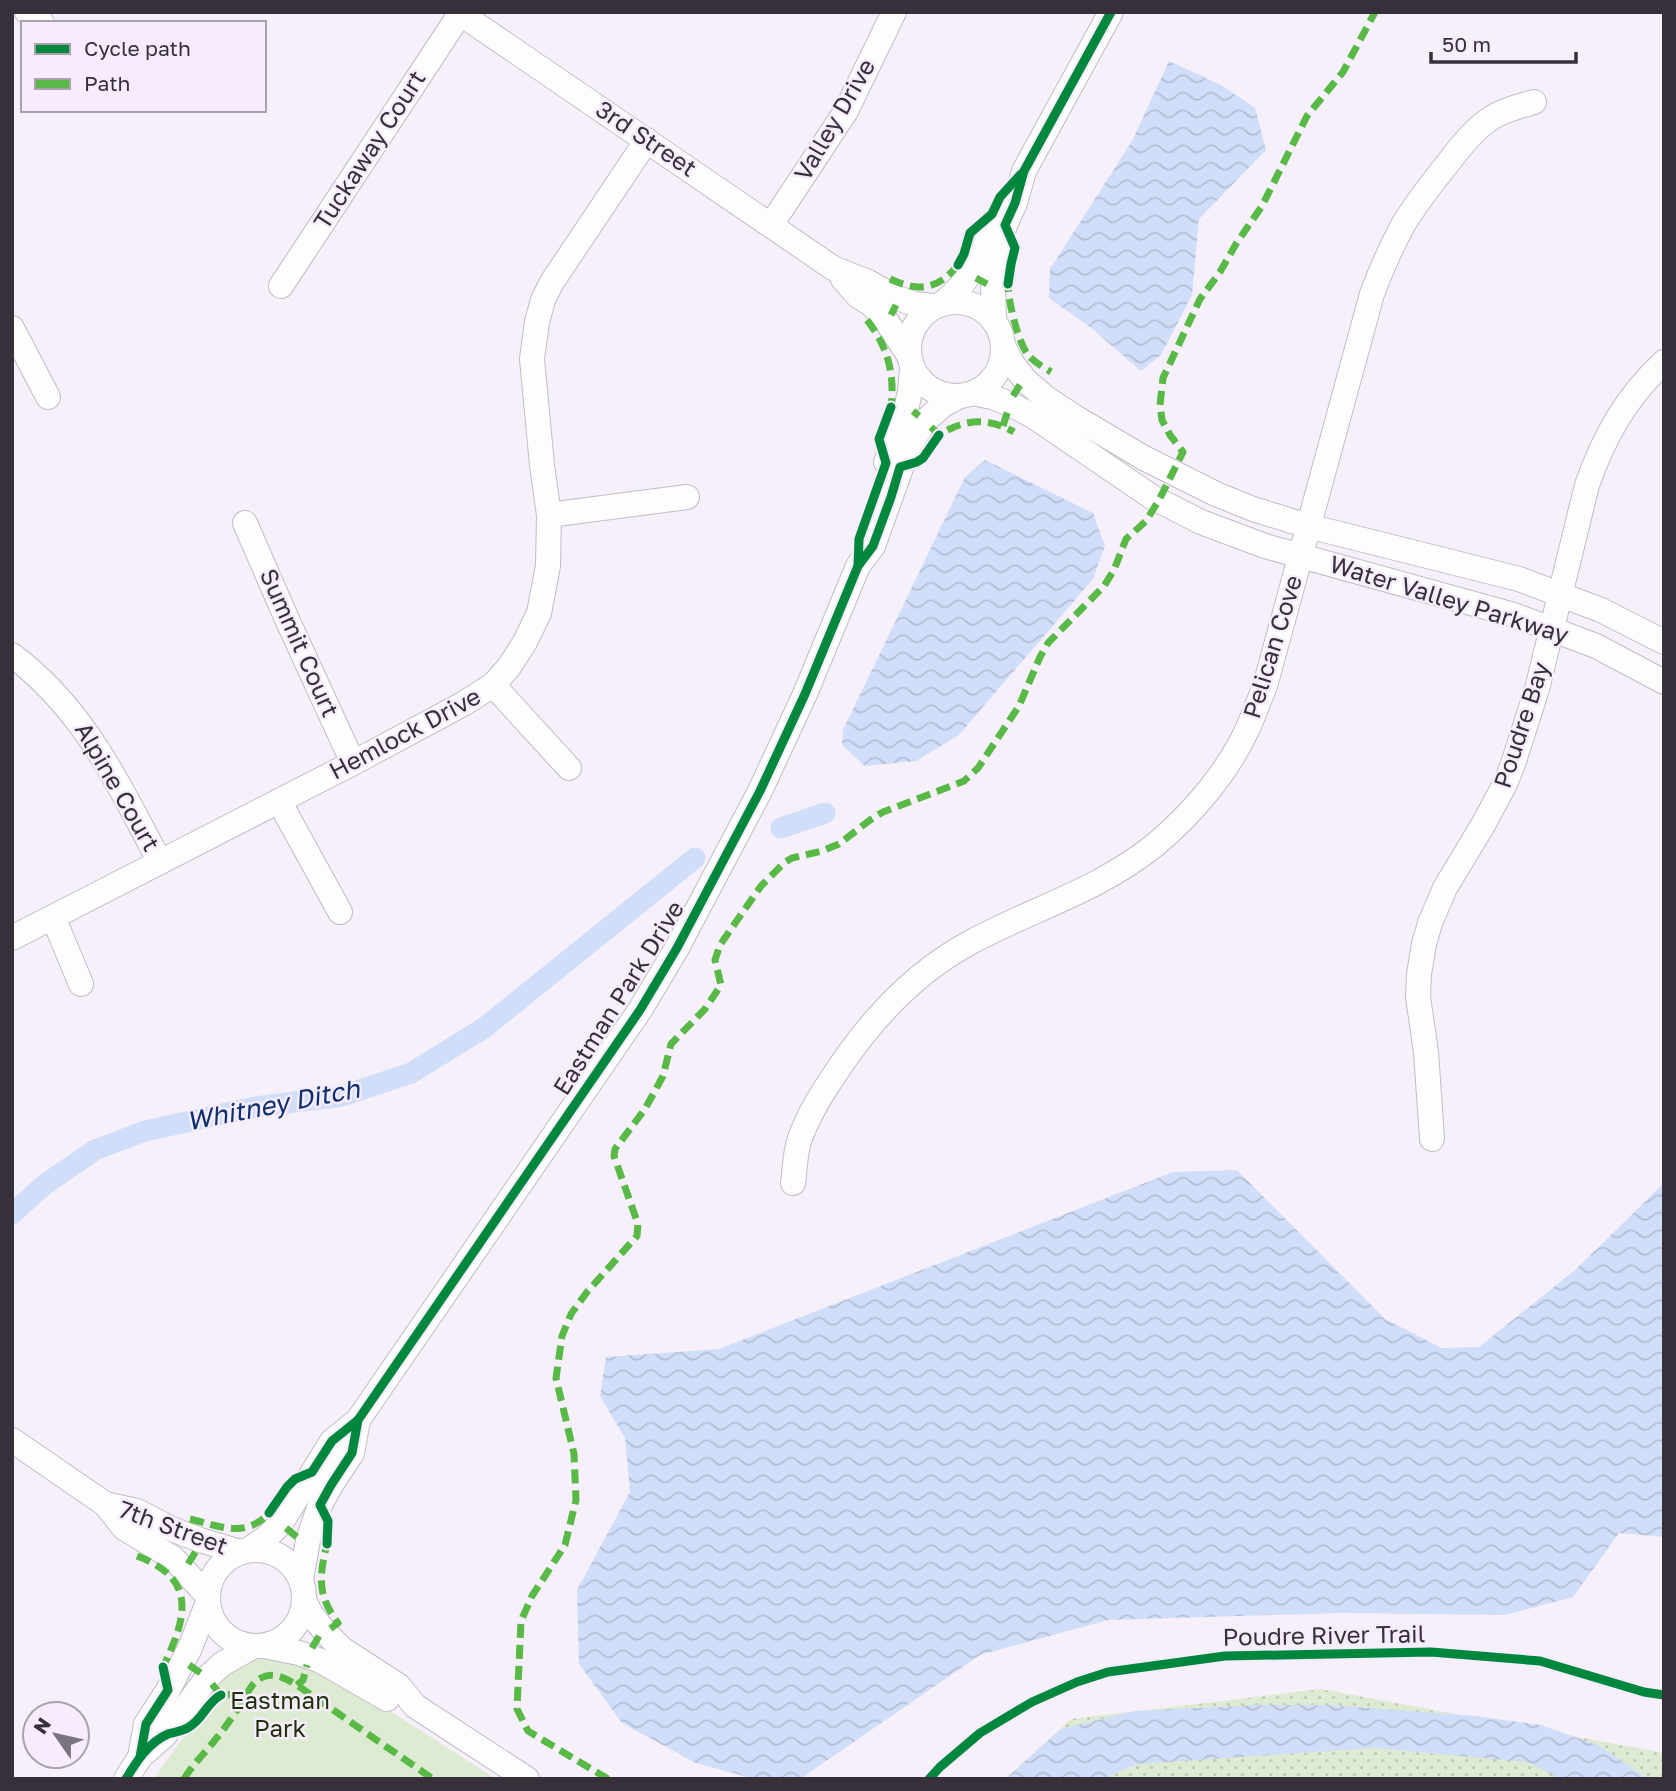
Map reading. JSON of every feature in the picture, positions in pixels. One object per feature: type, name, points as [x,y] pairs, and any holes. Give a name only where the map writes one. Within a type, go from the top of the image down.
[{"type":"street","points":[[12,24],[21,12]]},
{"type":"street","name":"Valley Drive","points":[[771,225],[846,111],[894,12]]},
{"type":"street","points":[[994,320],[993,284],[996,255],[1024,171],[1111,12]]},
{"type":"street","name":"3rd Street","points":[[459,13],[833,268],[897,298],[915,304],[939,304]]},
{"type":"street","name":"Tuckaway Court","points":[[281,286],[459,13]]},
{"type":"street","name":"Pelican Cove","points":[[793,1183],[799,1143],[816,1101],[866,1030],[889,1004],[944,958],[1116,873],[1154,845],[1194,808],[1220,775],[1247,731],[1265,686],[1372,294],[1386,259],[1420,199],[1462,144],[1486,122],[1509,109],[1534,102]]},
{"type":"street","name":"Hemlock Drive","points":[[12,938],[463,704],[493,685],[509,667],[539,612],[548,566],[549,516],[532,359],[537,321],[552,282],[647,140]]},
{"type":"street","points":[[939,304],[957,301],[971,303],[984,310],[1000,331],[1003,345],[999,369],[984,387],[966,395],[946,396],[932,391],[921,382],[910,361],[909,340],[913,326],[922,315],[958,291],[971,274],[1000,197],[1024,171]]},
{"type":"street","name":"3rd Street","points":[[833,268],[858,296],[871,304],[885,319],[910,361]]},
{"type":"street","points":[[12,328],[48,397]]},
{"type":"street","name":"Water Valley Parkway","points":[[1003,345],[1026,381],[1046,398],[1172,473],[1216,494],[1308,526],[1519,579],[1611,615],[1664,642]]},
{"type":"street","name":"Eastman Park Drive","points":[[858,566],[859,539],[906,410],[910,361]]},
{"type":"street","name":"Poudre Bay","points":[[1432,1139],[1426,1052],[1418,997],[1419,974],[1430,923],[1445,888],[1483,825],[1513,764],[1537,690],[1587,485],[1598,456],[1622,410],[1664,362]]},
{"type":"street","name":"Water Valley Parkway","points":[[966,395],[992,397],[1033,416],[1152,497],[1235,536],[1514,615],[1596,646],[1664,682]]},
{"type":"street","name":"Eastman Park Drive","points":[[244,1551],[266,1538],[281,1523],[332,1441],[358,1420],[640,1010],[677,948],[760,791],[806,694],[858,566],[873,546],[909,446],[925,421],[943,405],[966,395]]},
{"type":"street","points":[[549,516],[687,497]]},
{"type":"street","name":"Summit Court","points":[[245,523],[353,763]]},
{"type":"street","name":"Alpine Court","points":[[12,655],[59,696],[89,735],[160,862]]},
{"type":"street","points":[[493,685],[569,768]]},
{"type":"street","points":[[279,800],[340,912]]},
{"type":"street","points":[[53,916],[81,984]]},
{"type":"street","name":"Eastman Park Drive","points":[[303,1590],[308,1540],[320,1505],[352,1452],[358,1420]]},
{"type":"street","name":"7th Street","points":[[12,1440],[105,1504],[124,1528],[173,1558],[207,1598]]},
{"type":"street","name":"7th Street","points":[[105,1504],[137,1511],[172,1530],[200,1540],[244,1551]]},
{"type":"street","points":[[126,1779],[139,1756],[146,1724],[186,1655],[214,1573],[230,1557],[244,1551],[265,1550],[280,1555],[293,1566],[311,1614],[325,1632],[351,1655],[399,1686],[415,1706],[527,1779]]},
{"type":"street","points":[[139,1756],[165,1735],[207,1678],[222,1664],[259,1646],[276,1642],[296,1625],[302,1613],[303,1590]]},
{"type":"street","points":[[207,1598],[218,1628],[240,1644],[299,1653],[321,1661],[390,1700],[415,1706]]},
{"type":"green space","name":"Eastman Park","points":[[272,1635],[496,1779],[154,1779],[252,1639]]},
{"type":"green space","points":[[1321,1689],[1664,1753],[1664,1779],[1005,1779],[1071,1719]]},
{"type":"water","points":[[1169,61],[1221,85],[1255,108],[1266,150],[1199,219],[1192,295],[1161,355],[1141,371],[1090,327],[1049,298],[1050,269],[1132,141]]},
{"type":"water","points":[[985,460],[1093,513],[1105,546],[1093,579],[959,735],[916,761],[865,766],[842,745],[843,730],[965,477]]},
{"type":"water","points":[[1237,1170],[1385,1319],[1442,1348],[1479,1347],[1575,1270],[1664,1183],[1664,1537],[1619,1533],[1573,1597],[1505,1615],[1342,1613],[1108,1620],[980,1655],[800,1779],[755,1779],[696,1763],[622,1723],[579,1664],[577,1590],[630,1492],[625,1438],[600,1396],[606,1357],[719,1349],[1173,1172]]},
{"type":"water","points":[[1260,1705],[1328,1705],[1476,1716],[1541,1725],[1600,1746],[1649,1779],[1561,1779],[1527,1762],[1374,1748],[1138,1764],[1102,1779],[1005,1779],[1061,1729],[1135,1711]]},
{"type":"waterway","name":"Whitney Ditch","points":[[781,828],[825,813]]},
{"type":"waterway","name":"Whitney Ditch","points":[[12,1214],[44,1185],[95,1150],[145,1131],[255,1107],[342,1096],[411,1073],[484,1028],[695,858]]},
{"type":"marked path","points":[[608,1779],[528,1731],[517,1709],[521,1621],[532,1596],[565,1545],[576,1500],[574,1454],[556,1378],[562,1336],[571,1314],[587,1292],[637,1236],[638,1224],[614,1156],[615,1149],[645,1109],[663,1076],[671,1044],[705,1009],[721,985],[715,960],[720,945],[761,886],[792,858],[839,844],[883,812],[964,781],[978,768],[1019,706],[1048,643],[1104,586],[1114,570],[1126,539],[1146,521],[1183,452],[1162,420],[1160,405],[1163,378],[1200,299],[1262,206],[1307,116],[1343,72],[1375,12]]},
{"type":"marked path","points":[[890,279],[910,286],[927,286],[943,280],[958,265],[962,268]]},
{"type":"marked path","points":[[976,278],[987,284]]},
{"type":"marked path","points":[[1002,284],[1008,284],[1014,321],[1024,349],[1033,360],[1051,372]]},
{"type":"marked path","points":[[891,315],[896,305]]},
{"type":"marked path","points":[[867,320],[885,351],[891,372],[891,407],[895,408]]},
{"type":"marked path","points":[[1013,396],[1020,385]]},
{"type":"marked path","points":[[1003,426],[1008,410]]},
{"type":"marked path","points":[[913,411],[919,416]]},
{"type":"marked path","points":[[931,427],[939,435],[967,423],[985,422],[1014,432]]},
{"type":"marked path","points":[[190,1519],[222,1527],[241,1528],[251,1526],[269,1513],[273,1517]]},
{"type":"marked path","points":[[286,1528],[298,1538]]},
{"type":"marked path","points":[[322,1543],[327,1544],[321,1576],[323,1594],[338,1623],[330,1629]]},
{"type":"marked path","points":[[188,1564],[198,1548]]},
{"type":"marked path","points":[[137,1556],[157,1565],[170,1576],[179,1589],[181,1617],[163,1667]]},
{"type":"marked path","points":[[312,1648],[319,1636]]},
{"type":"marked path","points":[[189,1665],[202,1674]]},
{"type":"marked path","points":[[297,1685],[303,1680],[307,1665]]},
{"type":"marked path","points":[[184,1779],[227,1725],[253,1684],[271,1675],[297,1685],[433,1779]]},
{"type":"marked path","points":[[212,1684],[221,1695],[247,1694]]},
{"type":"cycle path","points":[[1008,284],[1015,248],[1005,225],[1015,203],[1024,171],[1111,12]]},
{"type":"cycle path","points":[[958,265],[970,233],[992,214],[1000,197],[1021,174]]},
{"type":"cycle path","points":[[858,566],[859,539],[886,463],[879,439],[891,407]]},
{"type":"cycle path","points":[[269,1513],[287,1487],[295,1479],[312,1472],[332,1441],[358,1420],[640,1010],[677,948],[760,791],[805,694],[858,566],[873,546],[900,467],[923,458],[939,435]]},
{"type":"cycle path","points":[[327,1544],[328,1521],[320,1505],[352,1453],[358,1420]]},
{"type":"cycle path","name":"Poudre River Trail","points":[[929,1779],[980,1733],[1032,1702],[1077,1682],[1108,1672],[1225,1656],[1431,1652],[1540,1661],[1644,1692],[1664,1695]]},
{"type":"cycle path","points":[[140,1757],[146,1724],[168,1690],[163,1667]]},
{"type":"cycle path","points":[[126,1779],[149,1747],[168,1734],[194,1724],[221,1695]]}]
